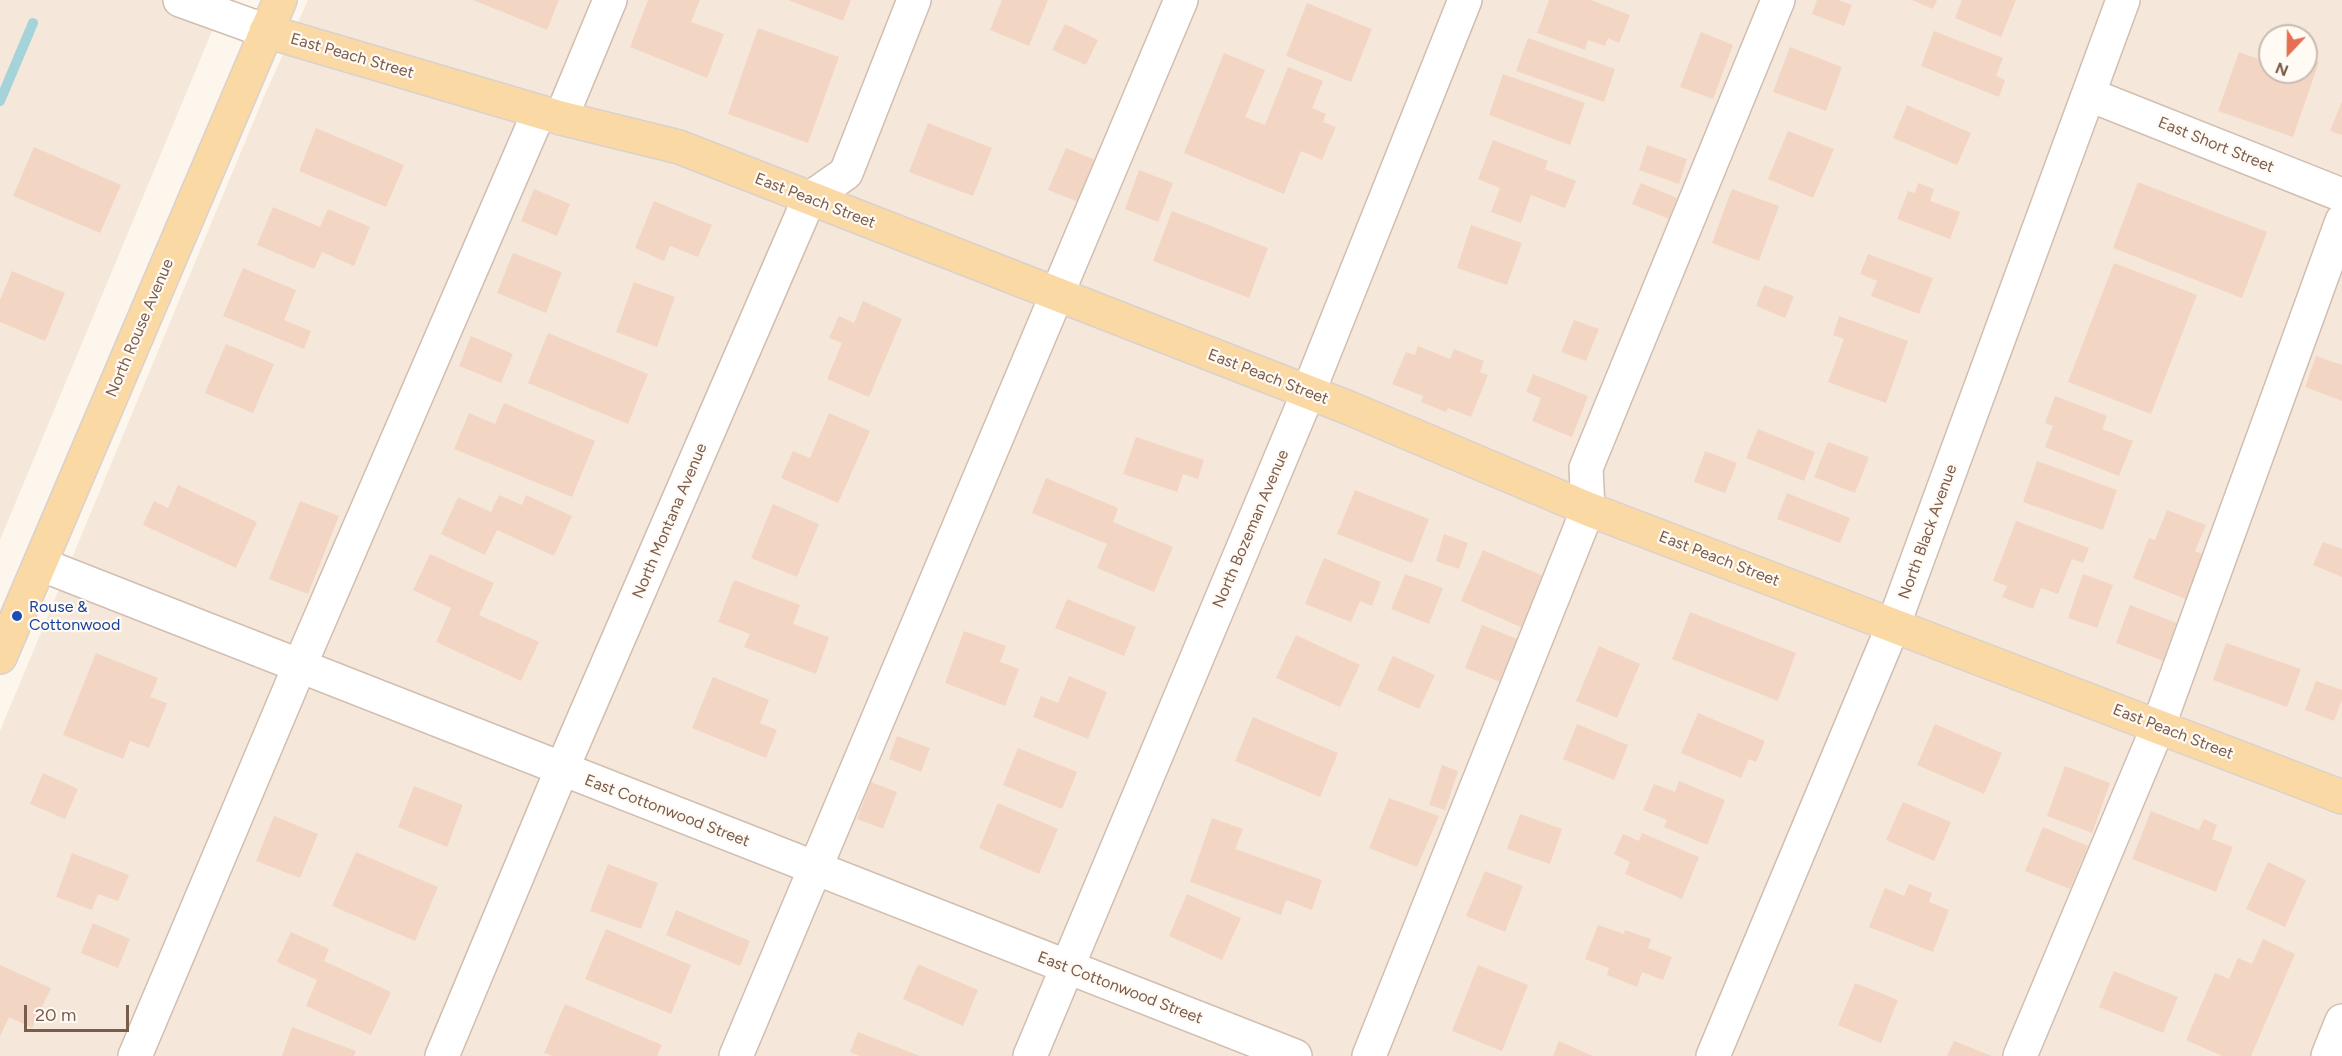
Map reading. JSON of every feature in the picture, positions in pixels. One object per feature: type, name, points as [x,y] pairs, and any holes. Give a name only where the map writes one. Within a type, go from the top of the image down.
[{"type":"main road","name":"North Rouse Avenue","points":[[0,657],[280,0]]},
{"type":"main road","name":"East Peach Street","points":[[266,31],[550,115],[679,147],[1308,393],[1588,509],[2342,797]]},
{"type":"street","name":"East Peach Street","points":[[180,0],[266,31]]},
{"type":"street","points":[[135,1056],[300,665],[550,115],[610,0]]},
{"type":"street","points":[[809,199],[846,172],[914,0]]},
{"type":"street","points":[[736,1056],[1181,0]]},
{"type":"street","name":"North Bozeman Avenue","points":[[1030,1056],[1308,393],[1465,0]]},
{"type":"street","points":[[1369,1056],[1588,509],[1586,468],[1778,0]]},
{"type":"street","name":"North Black Avenue","points":[[1713,1056],[1893,626],[2123,0]]},
{"type":"street","name":"East Short Street","points":[[2090,95],[2342,195]]},
{"type":"street","name":"North Montana Avenue","points":[[442,1056],[562,769],[809,199]]},
{"type":"street","points":[[2020,1056],[2158,727],[2342,221]]},
{"type":"street","name":"East Cottonwood Street","points":[[40,564],[1295,1056]]},
{"type":"street","points":[[2328,1056],[2342,1021]]},
{"type":"shaded area","points":[[0,0],[225,0],[0,540]]},
{"type":"shaded area","points":[[308,0],[2342,0],[2342,1056],[0,1056],[0,731],[265,94]]},
{"type":"building","points":[[473,0],[559,0],[547,30]]},
{"type":"building","points":[[648,0],[700,0],[691,22],[724,34],[707,78],[630,47]]},
{"type":"building","points":[[788,0],[851,0],[843,21]]},
{"type":"building","points":[[1002,0],[1048,0],[1029,46],[990,30]]},
{"type":"building","points":[[1549,0],[1591,0],[1630,15],[1619,43],[1608,38],[1605,46],[1588,40],[1585,50],[1537,33]]},
{"type":"building","points":[[1817,0],[1838,0],[1852,5],[1844,26],[1812,14]]},
{"type":"building","points":[[1912,0],[1937,0],[1933,9]]},
{"type":"building","points":[[1962,0],[2016,0],[2001,37],[1955,18]]},
{"type":"building","points":[[1307,3],[1372,29],[1351,82],[1286,56]]},
{"type":"building","points":[[1065,24],[1098,40],[1086,65],[1052,50]]},
{"type":"building","points":[[758,28],[839,57],[808,143],[728,114]]},
{"type":"building","points":[[1934,31],[2003,58],[1996,76],[2005,80],[1999,97],[1921,66]]},
{"type":"building","points":[[1701,32],[1733,45],[1713,99],[1680,87]]},
{"type":"building","points":[[1528,38],[1615,69],[1604,102],[1516,71]]},
{"type":"building","points":[[1790,47],[1842,67],[1826,111],[1773,92]]},
{"type":"building","points":[[2239,52],[2258,59],[2258,84],[2311,84],[2293,137],[2218,111]]},
{"type":"building","points":[[1224,53],[1265,70],[1245,117],[1265,125],[1288,67],[1323,81],[1312,108],[1326,114],[1323,122],[1336,127],[1322,160],[1301,151],[1284,194],[1184,153]]},
{"type":"building","points":[[1503,74],[1585,103],[1570,145],[1489,115]]},
{"type":"building","points":[[2342,101],[2342,135],[2330,131]]},
{"type":"building","points":[[1907,105],[1971,133],[1957,165],[1893,138]]},
{"type":"building","points":[[928,123],[992,148],[973,196],[909,172]]},
{"type":"building","points":[[316,128],[404,165],[386,207],[299,171]]},
{"type":"building","points":[[1788,131],[1834,149],[1813,198],[1768,179]]},
{"type":"building","points":[[1493,140],[1548,161],[1545,169],[1576,181],[1565,208],[1531,195],[1521,223],[1491,212],[1500,188],[1478,179]]},
{"type":"building","points":[[1647,145],[1687,159],[1679,184],[1639,170]]},
{"type":"building","points":[[34,147],[121,185],[100,233],[13,196]]},
{"type":"building","points":[[1066,148],[1103,163],[1086,205],[1048,190]]},
{"type":"building","points":[[1139,170],[1173,183],[1158,222],[1125,209]]},
{"type":"building","points":[[2138,182],[2267,232],[2242,298],[2113,248]]},
{"type":"building","points":[[1641,183],[1677,198],[1669,219],[1632,204]]},
{"type":"building","points":[[1918,183],[1934,189],[1930,201],[1960,212],[1950,239],[1897,219],[1908,191],[1915,193]]},
{"type":"building","points":[[534,189],[570,204],[557,236],[521,221]]},
{"type":"building","points":[[1732,189],[1779,206],[1759,261],[1712,243]]},
{"type":"building","points":[[654,201],[712,225],[698,257],[670,246],[664,261],[635,248]]},
{"type":"building","points":[[273,207],[320,227],[328,209],[370,227],[354,266],[322,252],[314,269],[257,245]]},
{"type":"building","points":[[1172,211],[1268,248],[1249,298],[1153,261]]},
{"type":"building","points":[[1471,225],[1522,243],[1507,285],[1457,268]]},
{"type":"building","points":[[513,253],[562,272],[546,313],[497,293]]},
{"type":"building","points":[[1868,254],[1933,278],[1919,314],[1871,296],[1877,281],[1860,274]]},
{"type":"building","points":[[2114,263],[2197,295],[2151,414],[2068,382]]},
{"type":"building","points":[[243,268],[296,290],[284,320],[311,331],[304,349],[223,316]]},
{"type":"building","points":[[12,271],[65,293],[45,341],[0,322],[0,300]]},
{"type":"building","points":[[634,282],[675,297],[657,347],[616,332]]},
{"type":"building","points":[[1764,285],[1794,296],[1785,318],[1756,306]]},
{"type":"building","points":[[863,301],[902,319],[869,397],[827,379],[842,343],[829,338],[839,316],[854,323]]},
{"type":"building","points":[[1839,316],[1908,341],[1886,403],[1828,382],[1844,339],[1833,335]]},
{"type":"building","points":[[1574,320],[1599,329],[1586,361],[1561,352]]},
{"type":"building","points":[[548,333],[648,374],[628,424],[528,383]]},
{"type":"building","points":[[471,336],[513,354],[501,383],[459,366]]},
{"type":"building","points":[[226,344],[274,364],[253,413],[205,393]]},
{"type":"building","points":[[1418,346],[1450,359],[1454,349],[1484,361],[1480,372],[1488,375],[1471,417],[1448,408],[1446,412],[1421,402],[1423,396],[1392,384],[1406,352],[1415,355]]},
{"type":"building","points":[[2316,356],[2342,365],[2342,401],[2305,387]]},
{"type":"building","points":[[1533,374],[1588,396],[1572,437],[1532,421],[1541,398],[1526,392]]},
{"type":"building","points":[[2055,396],[2107,416],[2102,429],[2133,441],[2119,476],[2045,447],[2053,426],[2045,423]]},
{"type":"building","points":[[504,403],[595,441],[572,497],[454,449],[469,413],[495,424]]},
{"type":"building","points":[[829,413],[870,431],[838,503],[781,478],[793,451],[810,458]]},
{"type":"building","points":[[1758,429],[1815,452],[1804,481],[1746,458]]},
{"type":"building","points":[[1136,437],[1204,460],[1198,479],[1183,474],[1177,492],[1123,474]]},
{"type":"building","points":[[1828,442],[1869,457],[1855,493],[1814,477]]},
{"type":"building","points":[[1705,451],[1737,463],[1725,493],[1694,482]]},
{"type":"building","points":[[2037,461],[2117,490],[2103,530],[2023,502]]},
{"type":"building","points":[[1046,478],[1118,508],[1113,522],[1173,547],[1154,592],[1097,568],[1107,544],[1032,513]]},
{"type":"building","points":[[178,485],[257,522],[236,568],[143,525],[154,501],[168,508]]},
{"type":"building","points":[[1355,490],[1429,519],[1412,563],[1337,534]]},
{"type":"building","points":[[1787,493],[1850,518],[1840,543],[1777,519]]},
{"type":"building","points":[[499,495],[522,505],[526,495],[572,516],[554,556],[497,530],[485,555],[441,534],[458,497],[491,512]]},
{"type":"building","points":[[300,501],[339,516],[308,594],[269,579]]},
{"type":"building","points":[[773,504],[819,524],[797,577],[751,558]]},
{"type":"building","points":[[2167,510],[2206,525],[2195,551],[2205,555],[2188,600],[2133,578],[2149,538],[2155,540]]},
{"type":"building","points":[[2016,521],[2089,548],[2083,563],[2072,559],[2058,594],[2041,588],[2033,609],[2002,597],[2007,586],[1993,581]]},
{"type":"building","points":[[1444,534],[1468,543],[1459,569],[1436,561]]},
{"type":"building","points":[[2323,542],[2342,549],[2342,577],[2313,565]]},
{"type":"building","points":[[1483,550],[1546,577],[1523,628],[1461,601]]},
{"type":"building","points":[[430,554],[494,583],[479,615],[539,642],[521,681],[436,642],[451,608],[413,590]]},
{"type":"building","points":[[1324,558],[1381,582],[1372,606],[1360,601],[1351,622],[1305,604]]},
{"type":"building","points":[[1405,574],[1443,588],[1429,624],[1391,609]]},
{"type":"building","points":[[2083,574],[2113,585],[2097,628],[2068,618]]},
{"type":"building","points":[[734,580],[800,605],[793,624],[829,637],[816,674],[744,647],[750,634],[718,622]]},
{"type":"building","points":[[1067,599],[1136,627],[1124,656],[1055,628]]},
{"type":"building","points":[[2130,605],[2177,623],[2163,661],[2116,643]]},
{"type":"building","points":[[1690,612],[1796,653],[1778,701],[1672,659]]},
{"type":"building","points":[[1482,625],[1520,640],[1503,683],[1465,668]]},
{"type":"building","points":[[964,631],[1006,646],[1000,662],[1019,669],[1005,706],[945,683]]},
{"type":"building","points":[[1296,635],[1360,665],[1340,707],[1276,678]]},
{"type":"building","points":[[2226,643],[2301,669],[2287,707],[2213,680]]},
{"type":"building","points":[[1599,646],[1640,664],[1617,718],[1576,701]]},
{"type":"building","points":[[96,653],[158,678],[150,697],[167,703],[149,748],[130,741],[123,759],[63,735]]},
{"type":"building","points":[[1393,656],[1435,675],[1419,709],[1377,690]]},
{"type":"building","points":[[1069,676],[1107,692],[1088,739],[1033,717],[1041,696],[1058,703]]},
{"type":"building","points":[[713,677],[769,700],[760,723],[777,730],[766,758],[692,728]]},
{"type":"building","points":[[2316,681],[2342,690],[2342,700],[2334,721],[2305,710]]},
{"type":"building","points":[[1698,713],[1765,741],[1756,762],[1749,759],[1741,778],[1681,753]]},
{"type":"building","points":[[1253,717],[1338,753],[1320,797],[1235,761]]},
{"type":"building","points":[[1577,724],[1628,745],[1614,780],[1563,759]]},
{"type":"building","points":[[1935,724],[2002,753],[1984,794],[1917,765]]},
{"type":"building","points":[[897,736],[930,748],[921,772],[889,759]]},
{"type":"building","points":[[1018,748],[1077,772],[1062,809],[1003,785]]},
{"type":"building","points":[[1442,765],[1458,771],[1445,810],[1429,805]]},
{"type":"building","points":[[2065,766],[2110,783],[2092,833],[2047,816]]},
{"type":"building","points":[[43,773],[78,789],[65,819],[30,804]]},
{"type":"building","points":[[1679,781],[1725,800],[1707,845],[1664,827],[1667,820],[1643,810],[1654,784],[1675,792]]},
{"type":"building","points":[[871,782],[897,792],[883,829],[857,819]]},
{"type":"building","points":[[414,786],[463,805],[447,847],[398,827]]},
{"type":"building","points":[[1389,798],[1439,816],[1417,867],[1369,848]]},
{"type":"building","points":[[1903,802],[1951,822],[1934,861],[1886,840]]},
{"type":"building","points":[[998,803],[1058,829],[1039,874],[979,848]]},
{"type":"building","points":[[2151,811],[2199,830],[2204,819],[2217,825],[2212,839],[2233,847],[2216,892],[2132,859]]},
{"type":"building","points":[[1520,814],[1562,829],[1550,864],[1507,849]]},
{"type":"building","points":[[274,816],[318,834],[300,878],[256,861]]},
{"type":"building","points":[[1212,818],[1243,829],[1235,849],[1322,880],[1312,910],[1286,900],[1281,915],[1190,882]]},
{"type":"building","points":[[2043,827],[2088,846],[2070,889],[2025,871]]},
{"type":"building","points":[[1642,833],[1699,857],[1682,899],[1625,874],[1630,862],[1614,854],[1623,834],[1639,841]]},
{"type":"building","points":[[356,852],[438,887],[415,941],[332,906]]},
{"type":"building","points":[[72,853],[129,875],[118,901],[98,894],[92,910],[56,897]]},
{"type":"building","points":[[2268,862],[2306,880],[2285,927],[2246,909]]},
{"type":"building","points":[[608,864],[658,883],[641,929],[590,911]]},
{"type":"building","points":[[1485,871],[1523,886],[1505,932],[1466,916]]},
{"type":"building","points":[[1909,884],[1932,893],[1929,902],[1949,910],[1933,952],[1869,927],[1885,888],[1904,896]]},
{"type":"building","points":[[1187,894],[1241,918],[1222,960],[1169,936]]},
{"type":"building","points":[[676,910],[750,941],[740,966],[666,935]]},
{"type":"building","points":[[93,923],[130,939],[118,968],[81,953]]},
{"type":"building","points":[[1598,925],[1624,934],[1625,930],[1651,939],[1648,948],[1672,957],[1663,980],[1642,972],[1637,987],[1607,975],[1609,968],[1585,959]]},
{"type":"building","points":[[606,929],[691,965],[671,1014],[585,979]]},
{"type":"building","points":[[291,932],[329,949],[324,961],[391,992],[371,1035],[306,1006],[317,980],[277,962]]},
{"type":"building","points":[[2263,939],[2295,954],[2251,1056],[2222,1056],[2186,1040],[2215,973],[2229,979],[2238,958],[2252,964]]},
{"type":"building","points":[[918,964],[978,990],[963,1026],[903,999]]},
{"type":"building","points":[[0,965],[51,988],[32,1028],[9,1017],[0,1036]]},
{"type":"building","points":[[1478,965],[1528,985],[1502,1051],[1452,1031]]},
{"type":"building","points":[[2114,971],[2178,997],[2163,1033],[2099,1007]]},
{"type":"building","points":[[1855,983],[1898,1000],[1881,1043],[1838,1025]]},
{"type":"building","points":[[565,1004],[662,1045],[657,1056],[553,1056],[544,1053]]},
{"type":"building","points":[[292,1027],[356,1051],[354,1056],[282,1056]]},
{"type":"building","points":[[858,1032],[920,1056],[860,1056],[850,1052]]},
{"type":"building","points":[[1559,1041],[1593,1056],[1553,1056]]},
{"type":"building","points":[[1954,1041],[1992,1056],[1947,1056]]},
{"type":"waterway","points":[[0,101],[33,23]]},
{"type":"place","name":"Rouse & Cottonwood","points":[[17,616]]}]
